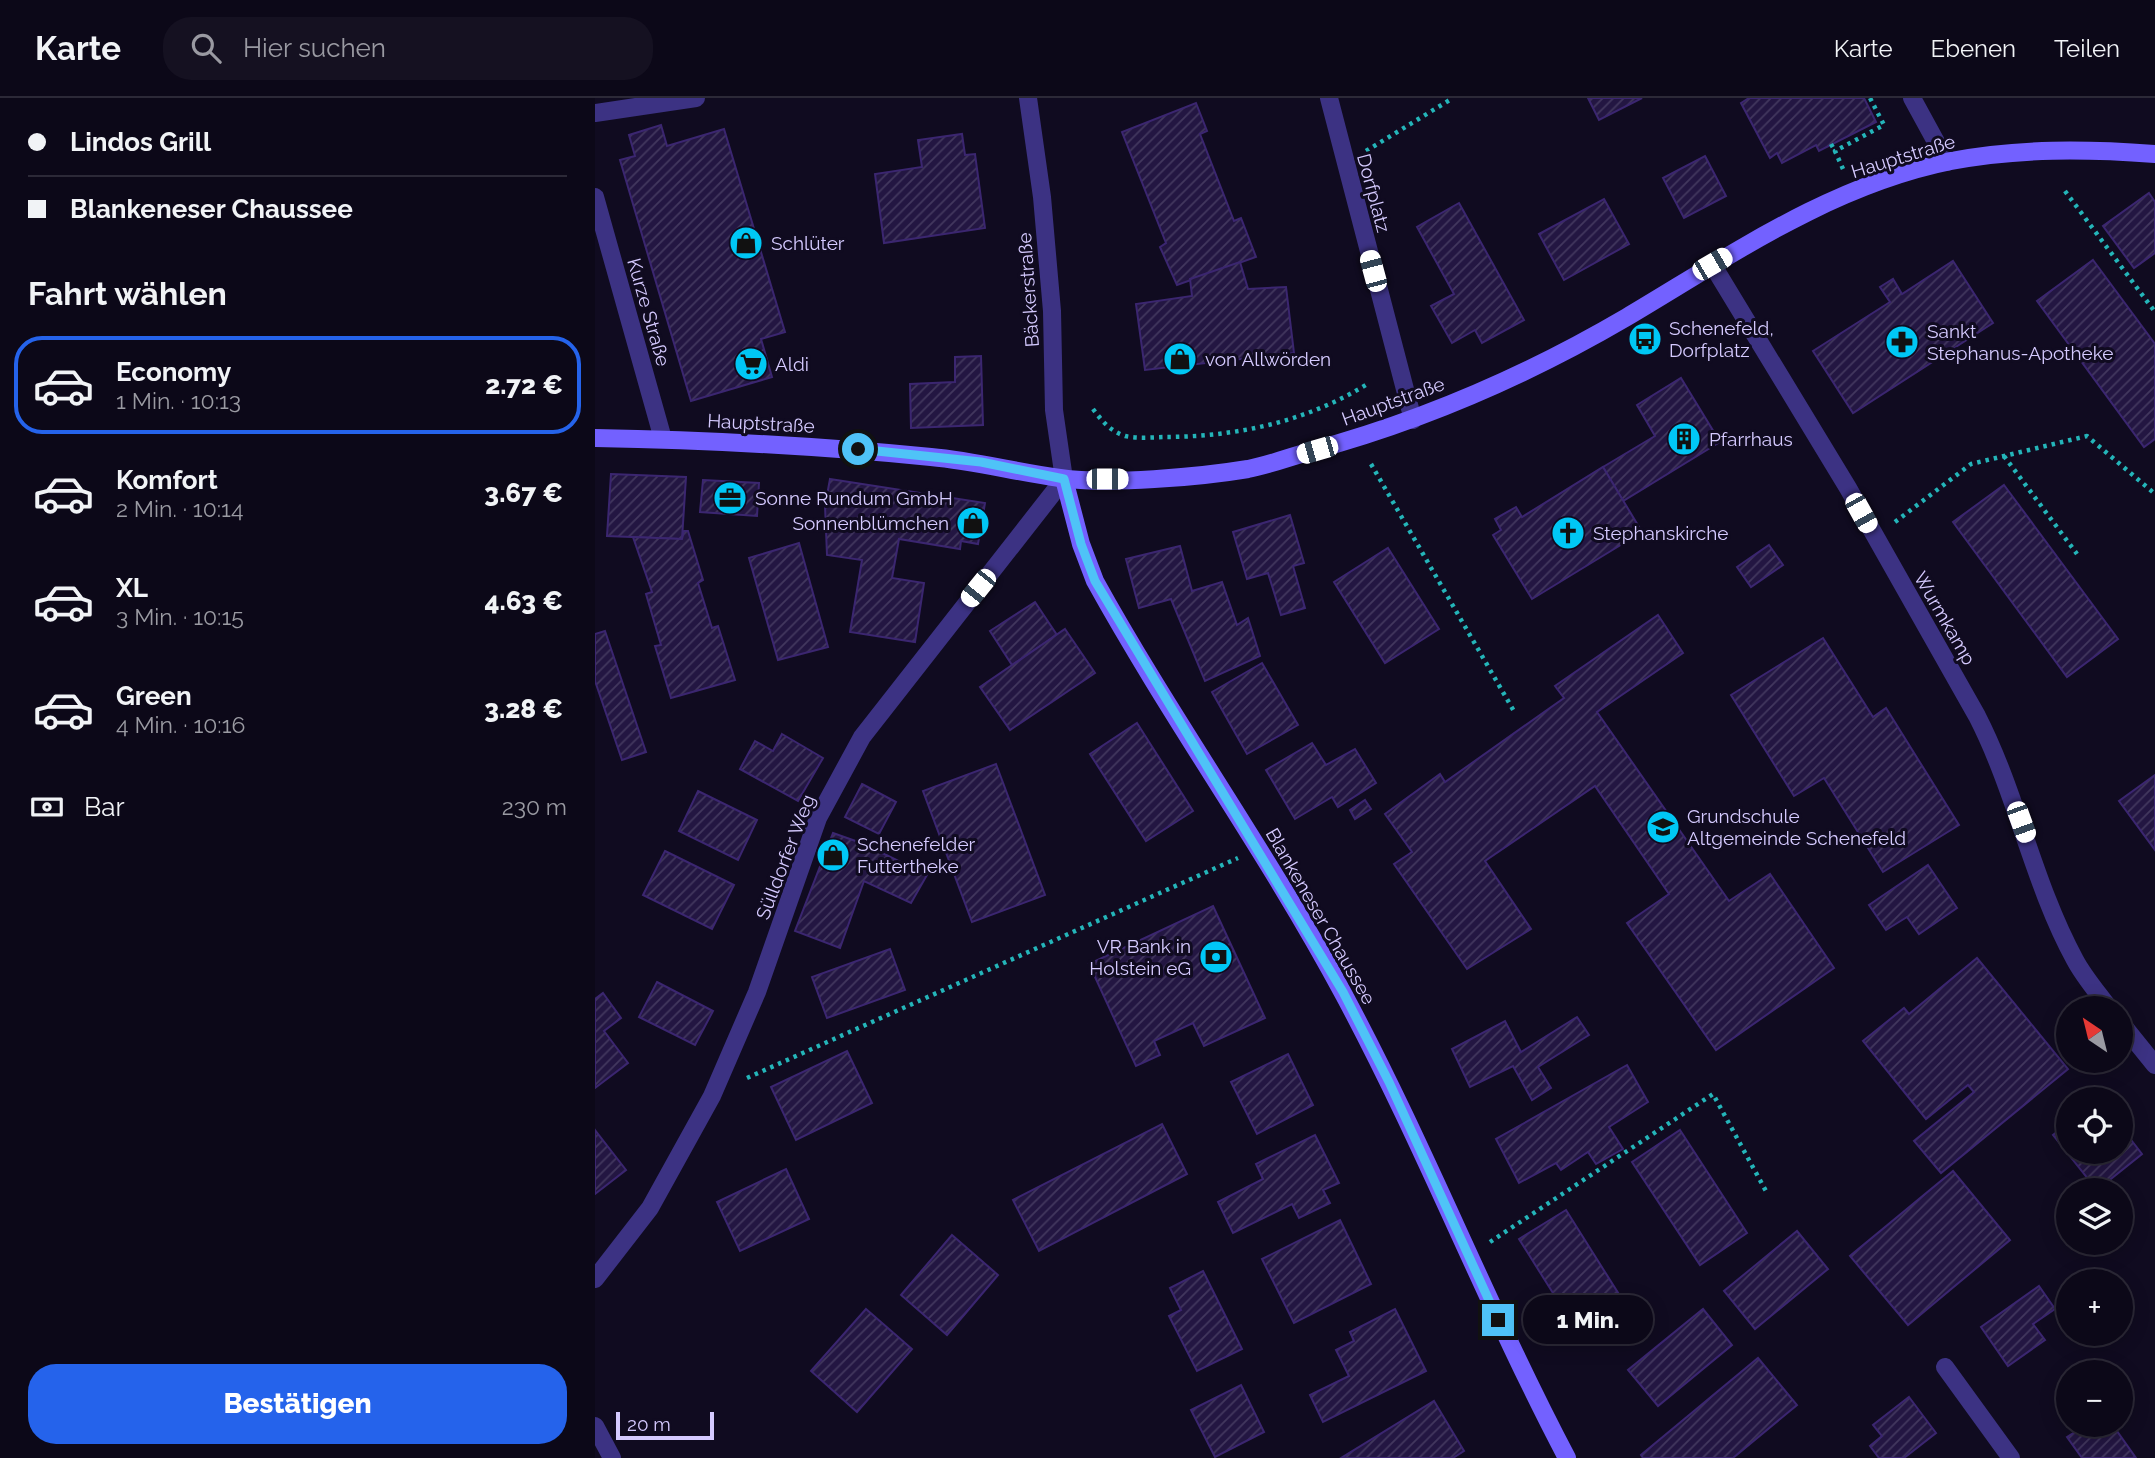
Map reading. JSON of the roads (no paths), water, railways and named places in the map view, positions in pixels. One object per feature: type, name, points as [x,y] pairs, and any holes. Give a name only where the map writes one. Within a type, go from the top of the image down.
[{"type":"main road","name":"Hauptstraße","points":[[595,438],[858,449],[981,462],[1064,479],[1150,478],[1249,469],[1413,420],[1510,378],[1574,346],[1712,264],[1825,204],[1874,184],[1947,162],[2002,153],[2063,149],[2155,154]]},
{"type":"main road","name":"Blankeneser Chaussee","points":[[1064,479],[1081,544],[1095,581],[1343,992],[1389,1082],[1518,1363],[1567,1458]]},
{"type":"street","points":[[595,113],[696,98]]},
{"type":"street","name":"Bäckerstraße","points":[[1028,98],[1042,197],[1052,311],[1053,410],[1064,479]]},
{"type":"street","name":"Dorfplatz","points":[[1329,98],[1413,420]]},
{"type":"street","points":[[1912,98],[1947,162]]},
{"type":"street","name":"Kurze Straße","points":[[595,197],[663,439]]},
{"type":"street","name":"Wurmkamp","points":[[1712,264],[1875,537],[1995,751],[2054,915],[2075,962],[2100,996]]},
{"type":"street","name":"Sülldorfer Weg","points":[[595,1279],[650,1209],[712,1096],[757,992],[818,818],[862,737],[1064,479]]},
{"type":"street","points":[[2133,1038],[2155,1065]]},
{"type":"street","points":[[1945,1367],[2011,1458]]},
{"type":"street","points":[[595,1426],[612,1458]]},
{"type":"place","name":"Schlüter","points":[[746,243]]},
{"type":"place","name":"Schenefeld, Dorfplatz","points":[[1645,339]]},
{"type":"place","name":"Sankt Stephanus-Apotheke","points":[[1902,342]]},
{"type":"place","name":"von Allwörden","points":[[1180,359]]},
{"type":"place","name":"Aldi","points":[[751,364]]},
{"type":"place","name":"Pfarrhaus","points":[[1684,439]]},
{"type":"place","name":"Sonne Rundum GmbH","points":[[730,498]]},
{"type":"place","name":"Sonnenblümchen","points":[[973,523]]},
{"type":"place","name":"Stephanskirche","points":[[1568,533]]},
{"type":"place","name":"Grundschule Altgemeinde Schenefeld","points":[[1663,827]]},
{"type":"place","name":"Schenefelder Futtertheke","points":[[833,855]]},
{"type":"place","name":"VR Bank in Holstein eG","points":[[1216,957]]}]
